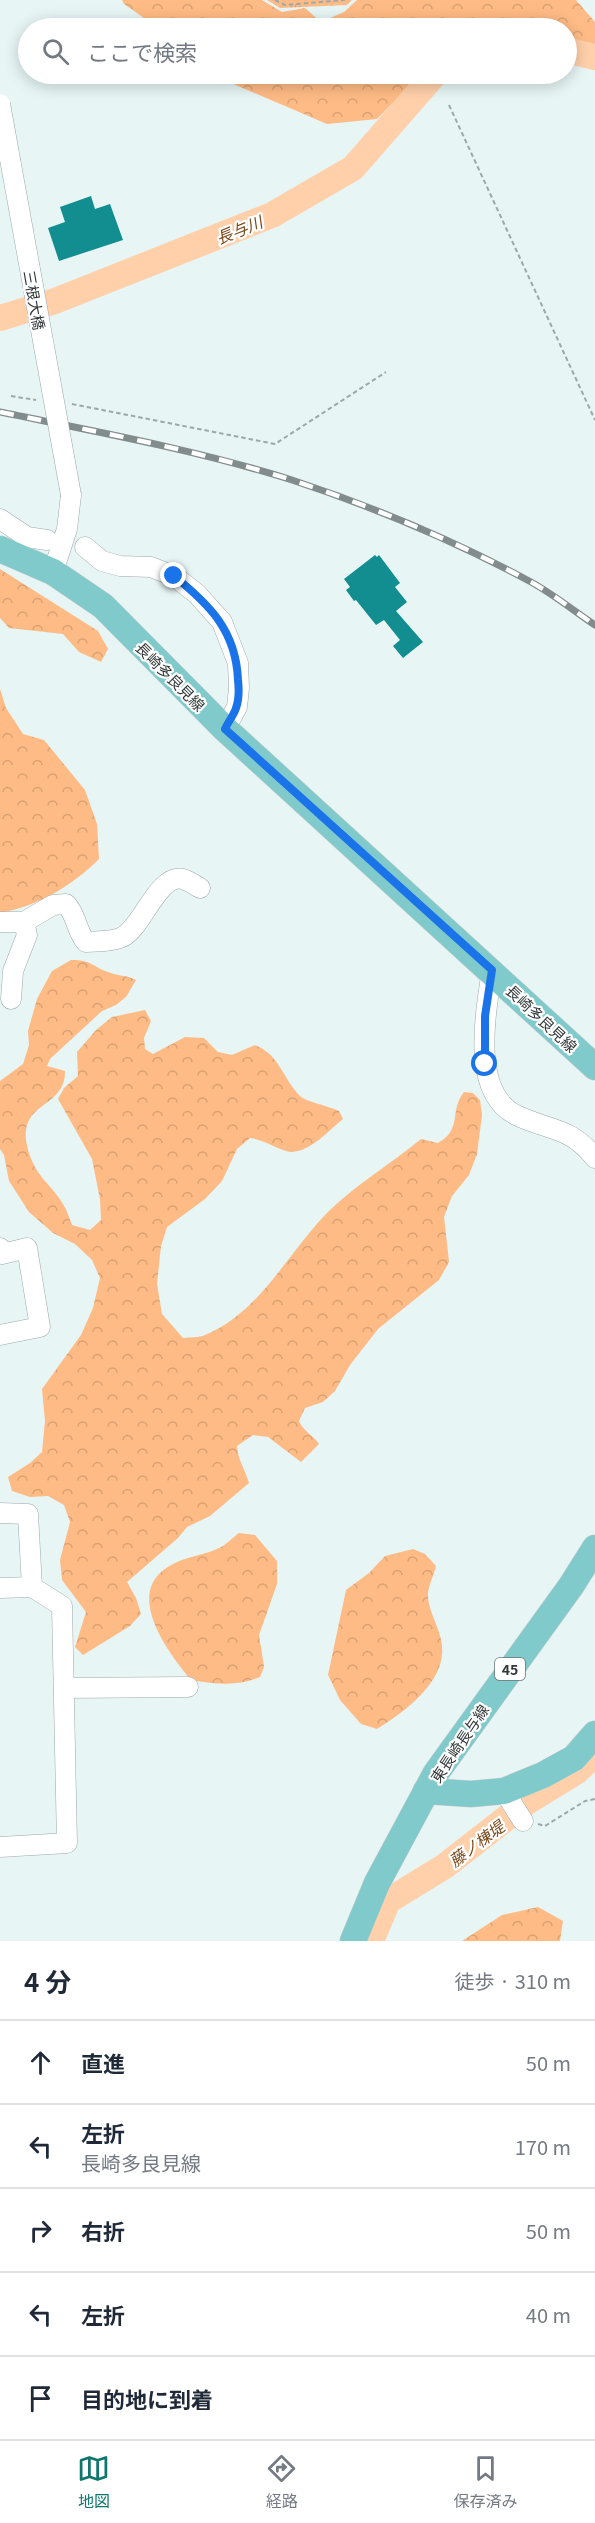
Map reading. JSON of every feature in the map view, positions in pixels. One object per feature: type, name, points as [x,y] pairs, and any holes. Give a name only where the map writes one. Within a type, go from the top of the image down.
[{"type":"main road","name":"長崎多良見線","points":[[0,549],[53,572],[103,606],[225,729],[492,970],[595,1067]]},
{"type":"main road","name":"東長崎長与線","points":[[353,1941],[377,1883],[442,1764],[571,1586],[595,1548]]},
{"type":"main road","name":"東長崎長与線","points":[[426,1791],[471,1794],[504,1791],[543,1775],[574,1758],[595,1734]]},
{"type":"street","name":"三根大橋","points":[[0,104],[71,495],[67,529],[53,572]]},
{"type":"street","points":[[0,519],[27,537],[47,540]]},
{"type":"street","points":[[86,547],[102,561],[120,566],[151,567],[174,576],[197,594],[222,622],[238,663],[239,688],[237,707],[225,729]]},
{"type":"street","points":[[0,922],[24,922],[53,905],[66,904],[73,911],[80,935],[86,942],[121,938],[137,924],[153,897],[172,881],[182,879],[200,888]]},
{"type":"street","points":[[10,999],[13,971],[27,935],[24,922]]},
{"type":"street","points":[[492,970],[485,1016],[485,1064],[492,1090],[500,1104],[508,1110],[577,1138],[595,1158]]},
{"type":"street","points":[[0,1335],[40,1327],[27,1248],[1,1252]]},
{"type":"street","points":[[0,1513],[28,1514],[32,1587]]},
{"type":"street","points":[[0,1588],[32,1587],[62,1606],[67,1843],[0,1847]]},
{"type":"street","points":[[64,1688],[188,1687]]},
{"type":"street","points":[[504,1791],[523,1821]]},
{"type":"path","points":[[275,0],[285,5],[345,0]]},
{"type":"path","points":[[449,105],[595,420]]},
{"type":"path","points":[[66,403],[275,444],[386,372]]},
{"type":"path","points":[[11,396],[45,401]]},
{"type":"path","points":[[523,1821],[545,1826],[585,1801],[595,1799]]},
{"type":"green space","points":[[122,0],[262,0],[282,12],[305,8],[316,18],[144,18],[124,4]]},
{"type":"green space","points":[[267,0],[352,0],[347,5],[280,8]]},
{"type":"green space","points":[[357,0],[576,0],[595,22],[595,45],[577,40],[577,18],[330,18],[344,12]]},
{"type":"green space","points":[[233,84],[411,84],[377,119],[327,124]]},
{"type":"green space","points":[[0,569],[98,631],[108,649],[101,662],[79,652],[63,634],[9,628],[0,618]]},
{"type":"green space","points":[[0,689],[6,708],[23,734],[44,740],[85,790],[97,824],[99,859],[54,894],[14,910],[0,913]]},
{"type":"green space","points":[[71,960],[87,962],[102,970],[136,980],[126,997],[116,1005],[102,1011],[50,1059],[47,1066],[65,1071],[63,1084],[57,1093],[33,1114],[28,1123],[26,1136],[32,1162],[63,1204],[72,1225],[90,1230],[101,1220],[100,1199],[92,1159],[58,1099],[64,1088],[78,1076],[77,1052],[96,1030],[112,1017],[145,1010],[151,1021],[144,1038],[145,1049],[153,1054],[185,1037],[204,1038],[218,1052],[232,1055],[255,1045],[276,1061],[300,1096],[339,1111],[343,1119],[317,1141],[294,1152],[250,1138],[237,1149],[222,1181],[205,1199],[167,1227],[161,1246],[157,1284],[162,1314],[183,1338],[205,1335],[225,1325],[242,1312],[273,1279],[315,1226],[363,1182],[421,1139],[438,1143],[446,1138],[464,1092],[473,1093],[480,1100],[482,1115],[477,1154],[469,1175],[452,1196],[444,1217],[449,1262],[439,1280],[378,1329],[350,1365],[335,1391],[323,1402],[305,1408],[299,1421],[319,1444],[301,1462],[268,1437],[253,1435],[237,1446],[249,1483],[210,1516],[187,1527],[178,1538],[127,1582],[136,1598],[141,1614],[130,1626],[83,1655],[75,1647],[86,1612],[62,1580],[60,1560],[70,1522],[64,1505],[48,1496],[30,1497],[12,1491],[8,1477],[42,1452],[45,1421],[42,1389],[81,1335],[93,1308],[100,1278],[92,1260],[75,1244],[53,1233],[29,1212],[9,1181],[4,1155],[0,1149],[0,1081],[23,1064],[29,1045],[28,1031],[37,999],[52,971]]},
{"type":"green space","points":[[239,1533],[255,1535],[277,1561],[277,1584],[259,1635],[264,1667],[260,1677],[243,1682],[218,1683],[191,1680],[161,1637],[150,1604],[150,1589],[158,1575],[173,1564],[221,1547]]},
{"type":"green space","points":[[413,1549],[425,1554],[436,1566],[428,1599],[441,1640],[441,1659],[437,1672],[421,1695],[377,1729],[361,1724],[340,1700],[328,1675],[346,1590],[369,1573],[385,1556]]},
{"type":"green space","points":[[538,1907],[563,1921],[560,1941],[462,1941],[502,1915]]},
{"type":"building","points":[[91,196],[95,209],[110,204],[123,240],[59,261],[48,228],[65,222],[60,207]]},
{"type":"building","points":[[375,555],[377,557],[379,555],[400,583],[395,587],[407,602],[396,611],[423,642],[403,658],[393,646],[400,640],[384,620],[376,625],[346,590],[350,587],[344,579]]},
{"type":"waterway","name":"長与川","points":[[577,53],[595,57]]},
{"type":"waterway","name":"長与川","points":[[0,318],[55,301],[272,215],[353,168],[426,84]]},
{"type":"waterway","name":"藤ノ棟堤","points":[[371,1941],[388,1901],[445,1866],[527,1802],[576,1772],[595,1754]]},
{"type":"railway","points":[[0,412],[184,451],[256,469],[323,490],[384,513],[502,567],[539,587],[595,625]]},
{"type":"route","points":[[174,576],[197,594],[222,622],[238,663],[237,707],[225,729],[492,970],[485,1016],[485,1064]]}]
